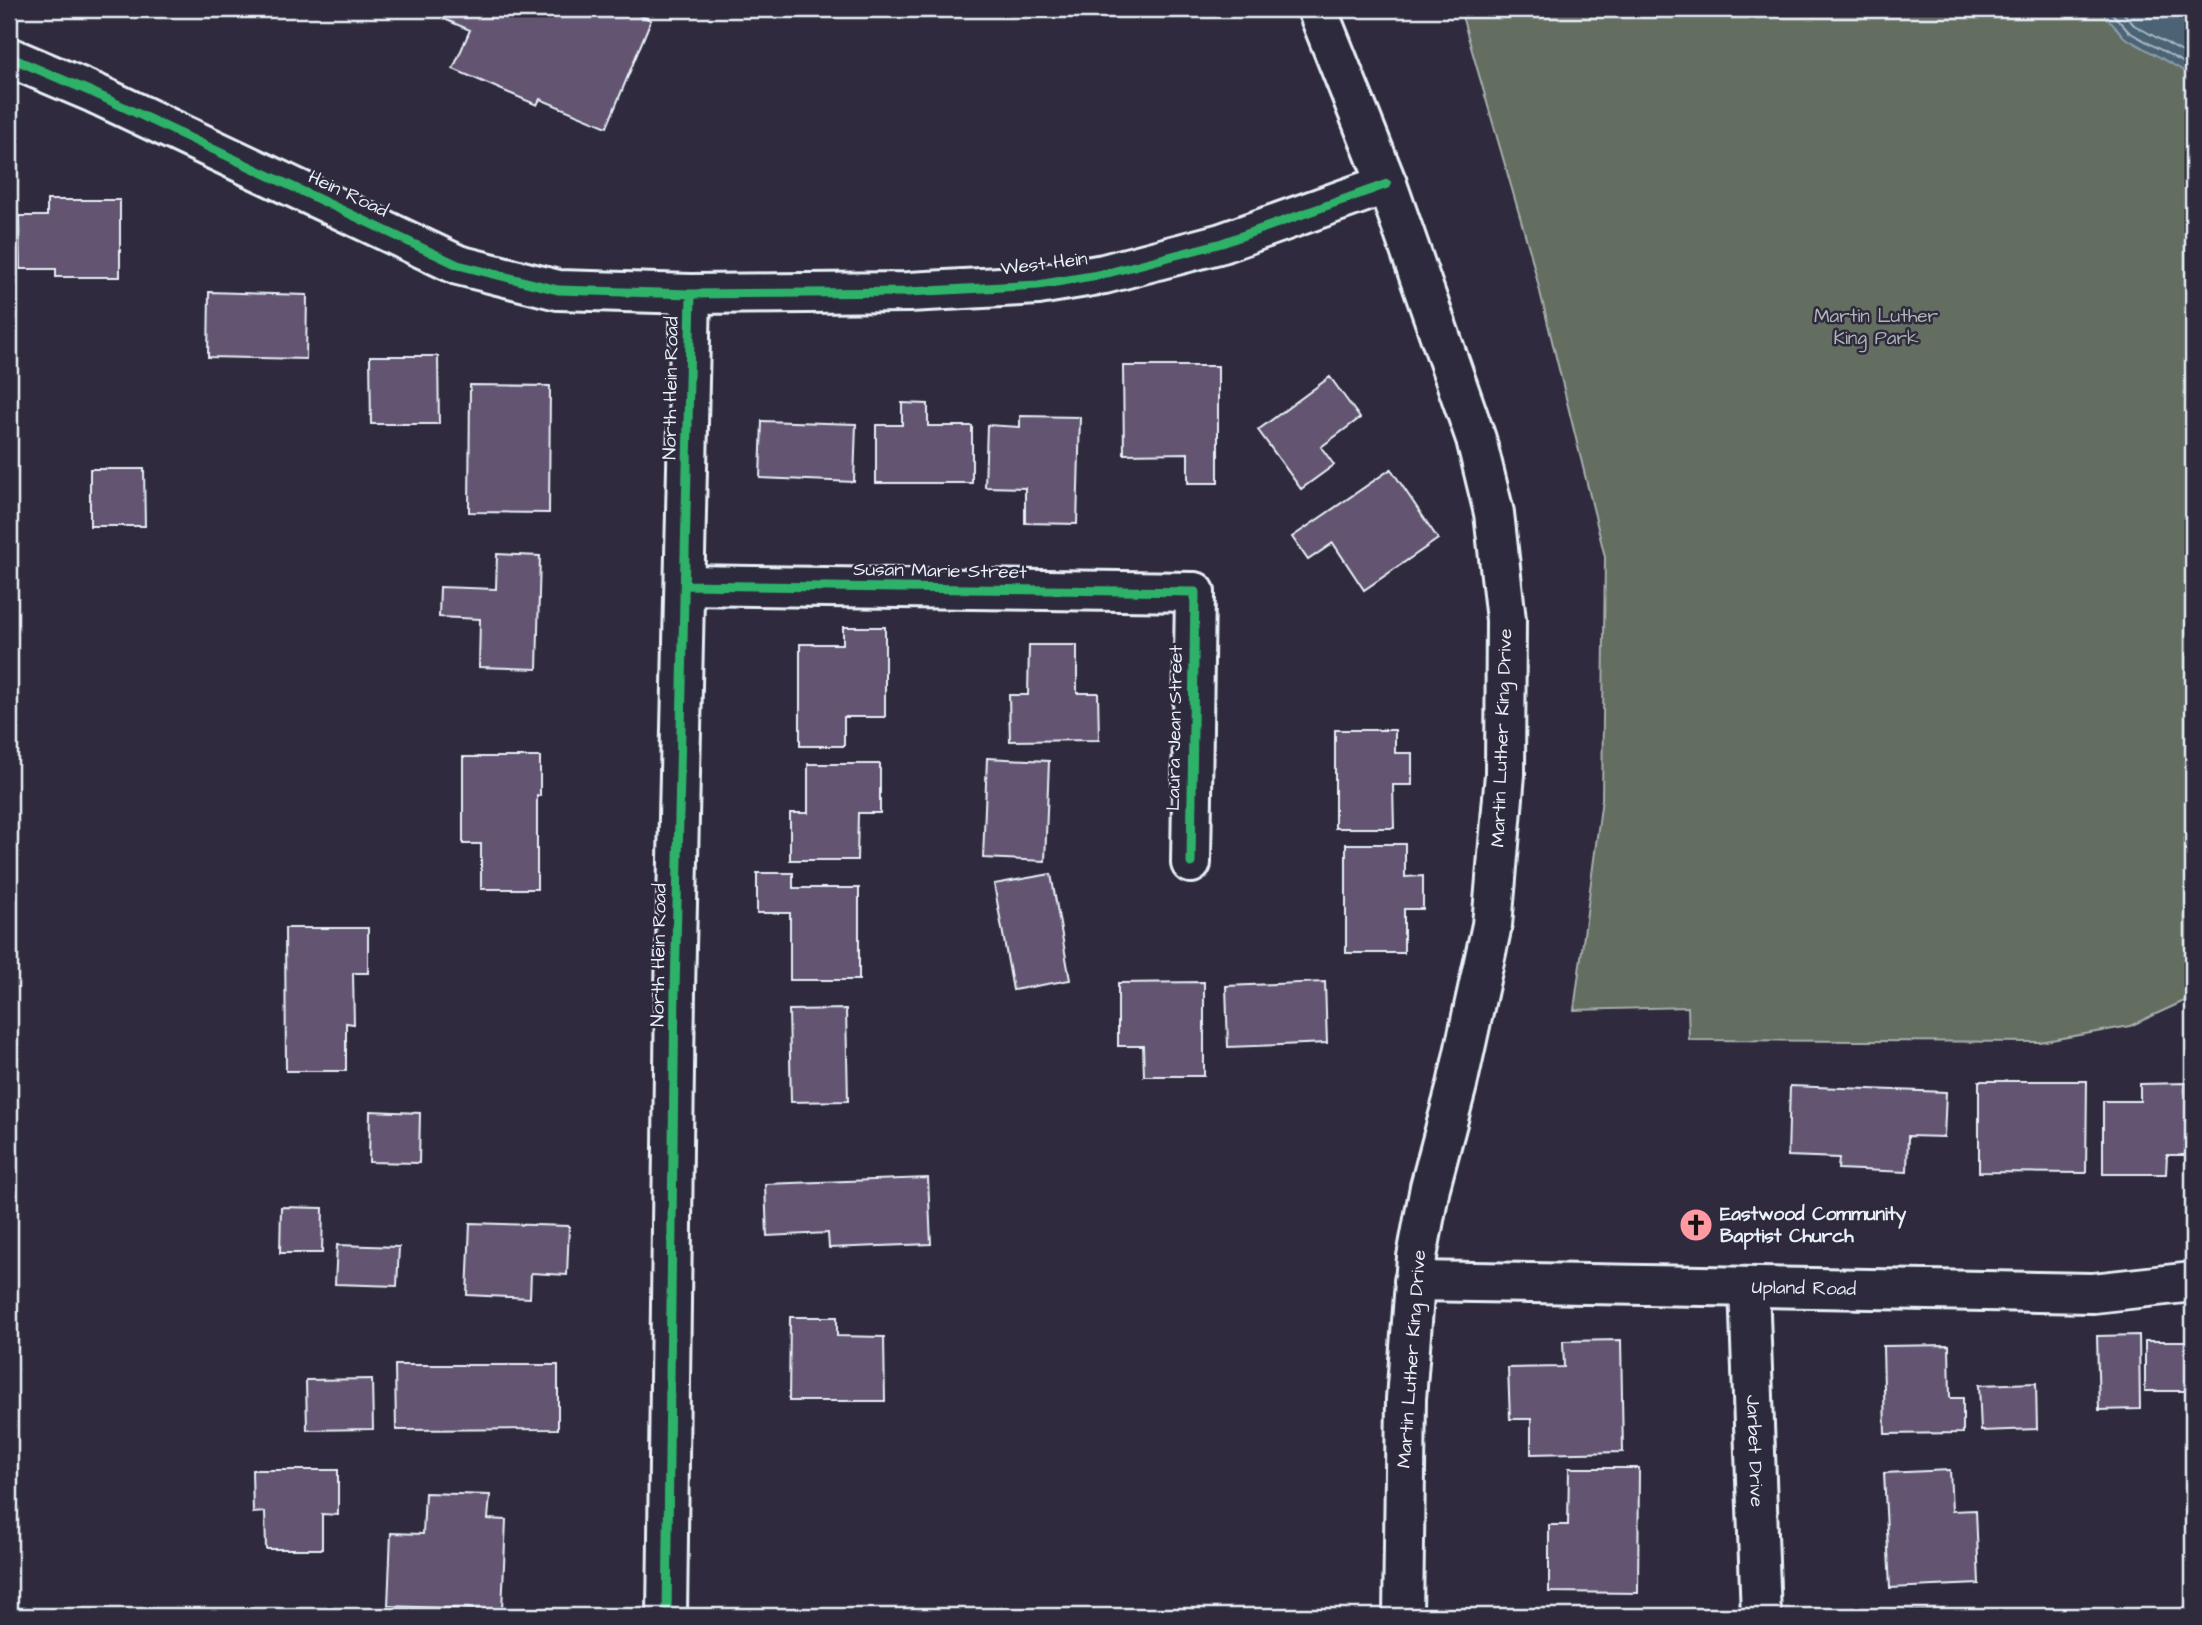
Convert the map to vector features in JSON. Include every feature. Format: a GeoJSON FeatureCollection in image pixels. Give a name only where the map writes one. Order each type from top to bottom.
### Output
{"type":"FeatureCollection","features":[{"type":"Feature","properties":{"kind":"street","name":"Martin Luther King Drive"},"geometry":{"type":"LineString","coordinates":[[1317,9],[1387,184],[1476,439],[1494,513],[1506,620],[1505,774],[1492,925],[1457,1085],[1430,1187],[1414,1281],[1406,1399],[1403,1616]]}},
{"type":"Feature","properties":{"kind":"street","name":"Hein Road"},"geometry":{"type":"LineString","coordinates":[[9,58],[94,93],[458,265],[558,290],[691,294]]}},
{"type":"Feature","properties":{"kind":"street","name":"West Hein"},"geometry":{"type":"LineString","coordinates":[[691,294],[909,292],[1038,285],[1104,274],[1222,243],[1387,184]]}},
{"type":"Feature","properties":{"kind":"street","name":"North Hein Road"},"geometry":{"type":"LineString","coordinates":[[667,1616],[675,991],[691,294]]}},
{"type":"Feature","properties":{"kind":"street","name":"Susan Marie Street"},"geometry":{"type":"LineString","coordinates":[[685,585],[1195,593]]}},
{"type":"Feature","properties":{"kind":"street","name":"Laura Jean Street"},"geometry":{"type":"LineString","coordinates":[[1191,863],[1195,593]]}},
{"type":"Feature","properties":{"kind":"street","name":"Upland Road"},"geometry":{"type":"LineString","coordinates":[[1414,1281],[2093,1293],[2193,1282]]}},
{"type":"Feature","properties":{"kind":"street","name":"Jarbet Drive"},"geometry":{"type":"LineString","coordinates":[[1749,1287],[1761,1616]]}},
{"type":"Feature","properties":{"kind":"green space","name":"Martin Luther King Park"},"geometry":{"type":"Polygon","coordinates":[[[1460,9],[2193,9],[2193,997],[2130,1026],[2040,1042],[1689,1040],[1688,1007],[1574,1010],[1602,799],[1605,557],[1531,255],[1460,9]]]}},
{"type":"Feature","properties":{"kind":"water"},"geometry":{"type":"Polygon","coordinates":[[[2099,9],[2169,9],[2193,25],[2193,76],[2124,37],[2099,9]]]}},
{"type":"Feature","properties":{"kind":"building"},"geometry":{"type":"Polygon","coordinates":[[[448,9],[625,9],[651,20],[607,127],[540,99],[537,105],[453,69],[470,30],[444,19],[448,9]]]}},
{"type":"Feature","properties":{"kind":"building"},"geometry":{"type":"Polygon","coordinates":[[[47,200],[120,200],[120,277],[56,277],[56,269],[20,269],[19,216],[47,216],[47,200]]]}},
{"type":"Feature","properties":{"kind":"building"},"geometry":{"type":"Polygon","coordinates":[[[209,292],[307,295],[306,359],[208,357],[209,292]]]}},
{"type":"Feature","properties":{"kind":"building"},"geometry":{"type":"Polygon","coordinates":[[[370,356],[438,356],[439,424],[371,424],[370,356]]]}},
{"type":"Feature","properties":{"kind":"building"},"geometry":{"type":"Polygon","coordinates":[[[1123,366],[1218,366],[1218,483],[1188,483],[1188,453],[1124,454],[1123,366]]]}},
{"type":"Feature","properties":{"kind":"building"},"geometry":{"type":"Polygon","coordinates":[[[1330,377],[1360,418],[1321,447],[1334,465],[1301,489],[1258,430],[1330,377]]]}},
{"type":"Feature","properties":{"kind":"building"},"geometry":{"type":"Polygon","coordinates":[[[470,385],[550,386],[549,513],[469,512],[470,385]]]}},
{"type":"Feature","properties":{"kind":"building"},"geometry":{"type":"Polygon","coordinates":[[[902,403],[928,404],[928,426],[972,426],[972,483],[876,483],[876,425],[902,425],[902,403]]]}},
{"type":"Feature","properties":{"kind":"building"},"geometry":{"type":"Polygon","coordinates":[[[1020,416],[1080,417],[1077,524],[1025,523],[1025,488],[985,487],[987,425],[1020,427],[1020,416]]]}},
{"type":"Feature","properties":{"kind":"building"},"geometry":{"type":"Polygon","coordinates":[[[762,421],[856,424],[854,482],[760,478],[762,421]]]}},
{"type":"Feature","properties":{"kind":"building"},"geometry":{"type":"Polygon","coordinates":[[[90,469],[144,469],[145,526],[90,526],[90,469]]]}},
{"type":"Feature","properties":{"kind":"building"},"geometry":{"type":"Polygon","coordinates":[[[1391,469],[1438,539],[1364,590],[1333,543],[1308,560],[1292,537],[1391,469]]]}},
{"type":"Feature","properties":{"kind":"building"},"geometry":{"type":"Polygon","coordinates":[[[497,554],[540,556],[537,669],[479,667],[480,619],[439,617],[440,587],[496,589],[497,554]]]}},
{"type":"Feature","properties":{"kind":"building"},"geometry":{"type":"Polygon","coordinates":[[[843,627],[885,627],[885,717],[844,717],[844,746],[800,746],[800,644],[843,644],[843,627]]]}},
{"type":"Feature","properties":{"kind":"building"},"geometry":{"type":"Polygon","coordinates":[[[1029,645],[1077,645],[1077,693],[1098,693],[1099,740],[1010,741],[1009,695],[1028,695],[1029,645]]]}},
{"type":"Feature","properties":{"kind":"building"},"geometry":{"type":"Polygon","coordinates":[[[1335,730],[1395,730],[1395,753],[1412,753],[1412,785],[1393,785],[1394,828],[1335,828],[1335,730]]]}},
{"type":"Feature","properties":{"kind":"building"},"geometry":{"type":"Polygon","coordinates":[[[463,757],[540,757],[540,796],[537,796],[537,889],[481,889],[481,844],[463,844],[463,757]]]}},
{"type":"Feature","properties":{"kind":"building"},"geometry":{"type":"Polygon","coordinates":[[[987,758],[1049,761],[1045,861],[983,858],[987,758]]]}},
{"type":"Feature","properties":{"kind":"building"},"geometry":{"type":"Polygon","coordinates":[[[808,764],[880,764],[880,813],[858,813],[857,860],[790,860],[790,813],[808,813],[808,764]]]}},
{"type":"Feature","properties":{"kind":"building"},"geometry":{"type":"Polygon","coordinates":[[[1346,844],[1405,844],[1405,877],[1423,876],[1423,909],[1404,909],[1404,953],[1346,953],[1346,844]]]}},
{"type":"Feature","properties":{"kind":"building"},"geometry":{"type":"Polygon","coordinates":[[[757,873],[793,873],[793,888],[859,888],[859,980],[790,980],[790,913],[757,913],[757,873]]]}},
{"type":"Feature","properties":{"kind":"building"},"geometry":{"type":"Polygon","coordinates":[[[1051,874],[1070,980],[1013,990],[994,884],[1051,874]]]}},
{"type":"Feature","properties":{"kind":"building"},"geometry":{"type":"Polygon","coordinates":[[[285,928],[368,928],[368,973],[353,973],[354,1024],[346,1023],[346,1071],[286,1071],[285,928]]]}},
{"type":"Feature","properties":{"kind":"building"},"geometry":{"type":"Polygon","coordinates":[[[1204,982],[1204,1076],[1144,1076],[1143,1046],[1118,1046],[1118,983],[1204,982]]]}},
{"type":"Feature","properties":{"kind":"building"},"geometry":{"type":"Polygon","coordinates":[[[1325,982],[1327,1043],[1228,1047],[1226,986],[1325,982]]]}},
{"type":"Feature","properties":{"kind":"building"},"geometry":{"type":"Polygon","coordinates":[[[846,1009],[848,1101],[791,1102],[789,1010],[846,1009]]]}},
{"type":"Feature","properties":{"kind":"building"},"geometry":{"type":"Polygon","coordinates":[[[1979,1081],[2087,1081],[2086,1173],[1979,1172],[1979,1081]]]}},
{"type":"Feature","properties":{"kind":"building"},"geometry":{"type":"Polygon","coordinates":[[[2187,1083],[2187,1100],[2193,1099],[2193,1155],[2167,1155],[2166,1174],[2103,1174],[2103,1101],[2140,1101],[2140,1084],[2187,1083]]]}},
{"type":"Feature","properties":{"kind":"building"},"geometry":{"type":"Polygon","coordinates":[[[1790,1086],[1946,1092],[1944,1137],[1908,1136],[1907,1172],[1838,1169],[1839,1158],[1788,1156],[1790,1086]]]}},
{"type":"Feature","properties":{"kind":"building"},"geometry":{"type":"Polygon","coordinates":[[[370,1111],[420,1113],[419,1163],[369,1162],[370,1111]]]}},
{"type":"Feature","properties":{"kind":"building"},"geometry":{"type":"Polygon","coordinates":[[[928,1178],[931,1244],[829,1248],[828,1233],[767,1236],[765,1184],[928,1178]]]}},
{"type":"Feature","properties":{"kind":"building"},"geometry":{"type":"Polygon","coordinates":[[[281,1207],[323,1208],[322,1253],[280,1253],[281,1207]]]}},
{"type":"Feature","properties":{"kind":"building"},"geometry":{"type":"Polygon","coordinates":[[[470,1223],[569,1226],[567,1275],[531,1273],[530,1298],[467,1295],[470,1223]]]}},
{"type":"Feature","properties":{"kind":"building"},"geometry":{"type":"Polygon","coordinates":[[[337,1245],[399,1247],[397,1286],[335,1284],[337,1245]]]}},
{"type":"Feature","properties":{"kind":"building"},"geometry":{"type":"Polygon","coordinates":[[[790,1317],[837,1317],[837,1336],[884,1337],[885,1401],[789,1401],[790,1317]]]}},
{"type":"Feature","properties":{"kind":"building"},"geometry":{"type":"Polygon","coordinates":[[[2139,1335],[2140,1409],[2099,1410],[2097,1336],[2139,1335]]]}},
{"type":"Feature","properties":{"kind":"building"},"geometry":{"type":"Polygon","coordinates":[[[1621,1340],[1623,1452],[1531,1454],[1531,1419],[1510,1419],[1508,1368],[1564,1367],[1563,1341],[1621,1340]]]}},
{"type":"Feature","properties":{"kind":"building"},"geometry":{"type":"Polygon","coordinates":[[[2145,1341],[2193,1341],[2193,1391],[2145,1391],[2145,1341]]]}},
{"type":"Feature","properties":{"kind":"building"},"geometry":{"type":"Polygon","coordinates":[[[1949,1345],[1950,1398],[1963,1398],[1963,1433],[1885,1434],[1883,1346],[1949,1345]]]}},
{"type":"Feature","properties":{"kind":"building"},"geometry":{"type":"Polygon","coordinates":[[[395,1365],[558,1365],[558,1429],[396,1430],[395,1365]]]}},
{"type":"Feature","properties":{"kind":"building"},"geometry":{"type":"Polygon","coordinates":[[[372,1379],[373,1429],[307,1430],[306,1380],[372,1379]]]}},
{"type":"Feature","properties":{"kind":"building"},"geometry":{"type":"Polygon","coordinates":[[[2036,1383],[2037,1429],[1981,1431],[1979,1385],[2036,1383]]]}},
{"type":"Feature","properties":{"kind":"building"},"geometry":{"type":"Polygon","coordinates":[[[1569,1468],[1639,1468],[1638,1593],[1549,1592],[1549,1525],[1568,1525],[1569,1468]]]}},
{"type":"Feature","properties":{"kind":"building"},"geometry":{"type":"Polygon","coordinates":[[[252,1470],[338,1470],[338,1515],[322,1514],[322,1549],[266,1549],[265,1512],[253,1513],[252,1470]]]}},
{"type":"Feature","properties":{"kind":"building"},"geometry":{"type":"Polygon","coordinates":[[[1950,1470],[1952,1511],[1976,1510],[1979,1584],[1890,1588],[1884,1473],[1950,1470]]]}},
{"type":"Feature","properties":{"kind":"building"},"geometry":{"type":"Polygon","coordinates":[[[425,1493],[490,1495],[488,1519],[506,1520],[502,1610],[388,1606],[391,1533],[423,1534],[425,1493]]]}},
{"type":"Feature","properties":{"kind":"building"},"geometry":{"type":"Polygon","coordinates":[[[1955,1610],[1956,1616],[1893,1616],[1893,1611],[1955,1610]]]}},
{"type":"Feature","properties":{"kind":"cycle path"},"geometry":{"type":"LineString","coordinates":[[9,57],[94,93],[458,265],[558,290],[691,294],[909,292],[1038,285],[1104,274],[1222,243],[1387,184]]}},
{"type":"Feature","properties":{"kind":"cycle path"},"geometry":{"type":"LineString","coordinates":[[667,1616],[675,991],[691,294]]}},
{"type":"Feature","properties":{"kind":"cycle path"},"geometry":{"type":"LineString","coordinates":[[685,585],[1195,592],[1191,863]]}},
{"type":"Feature","properties":{"kind":"place","name":"Eastwood Community Baptist Church"},"geometry":{"type":"Point","coordinates":[1696,1225]}}]}
